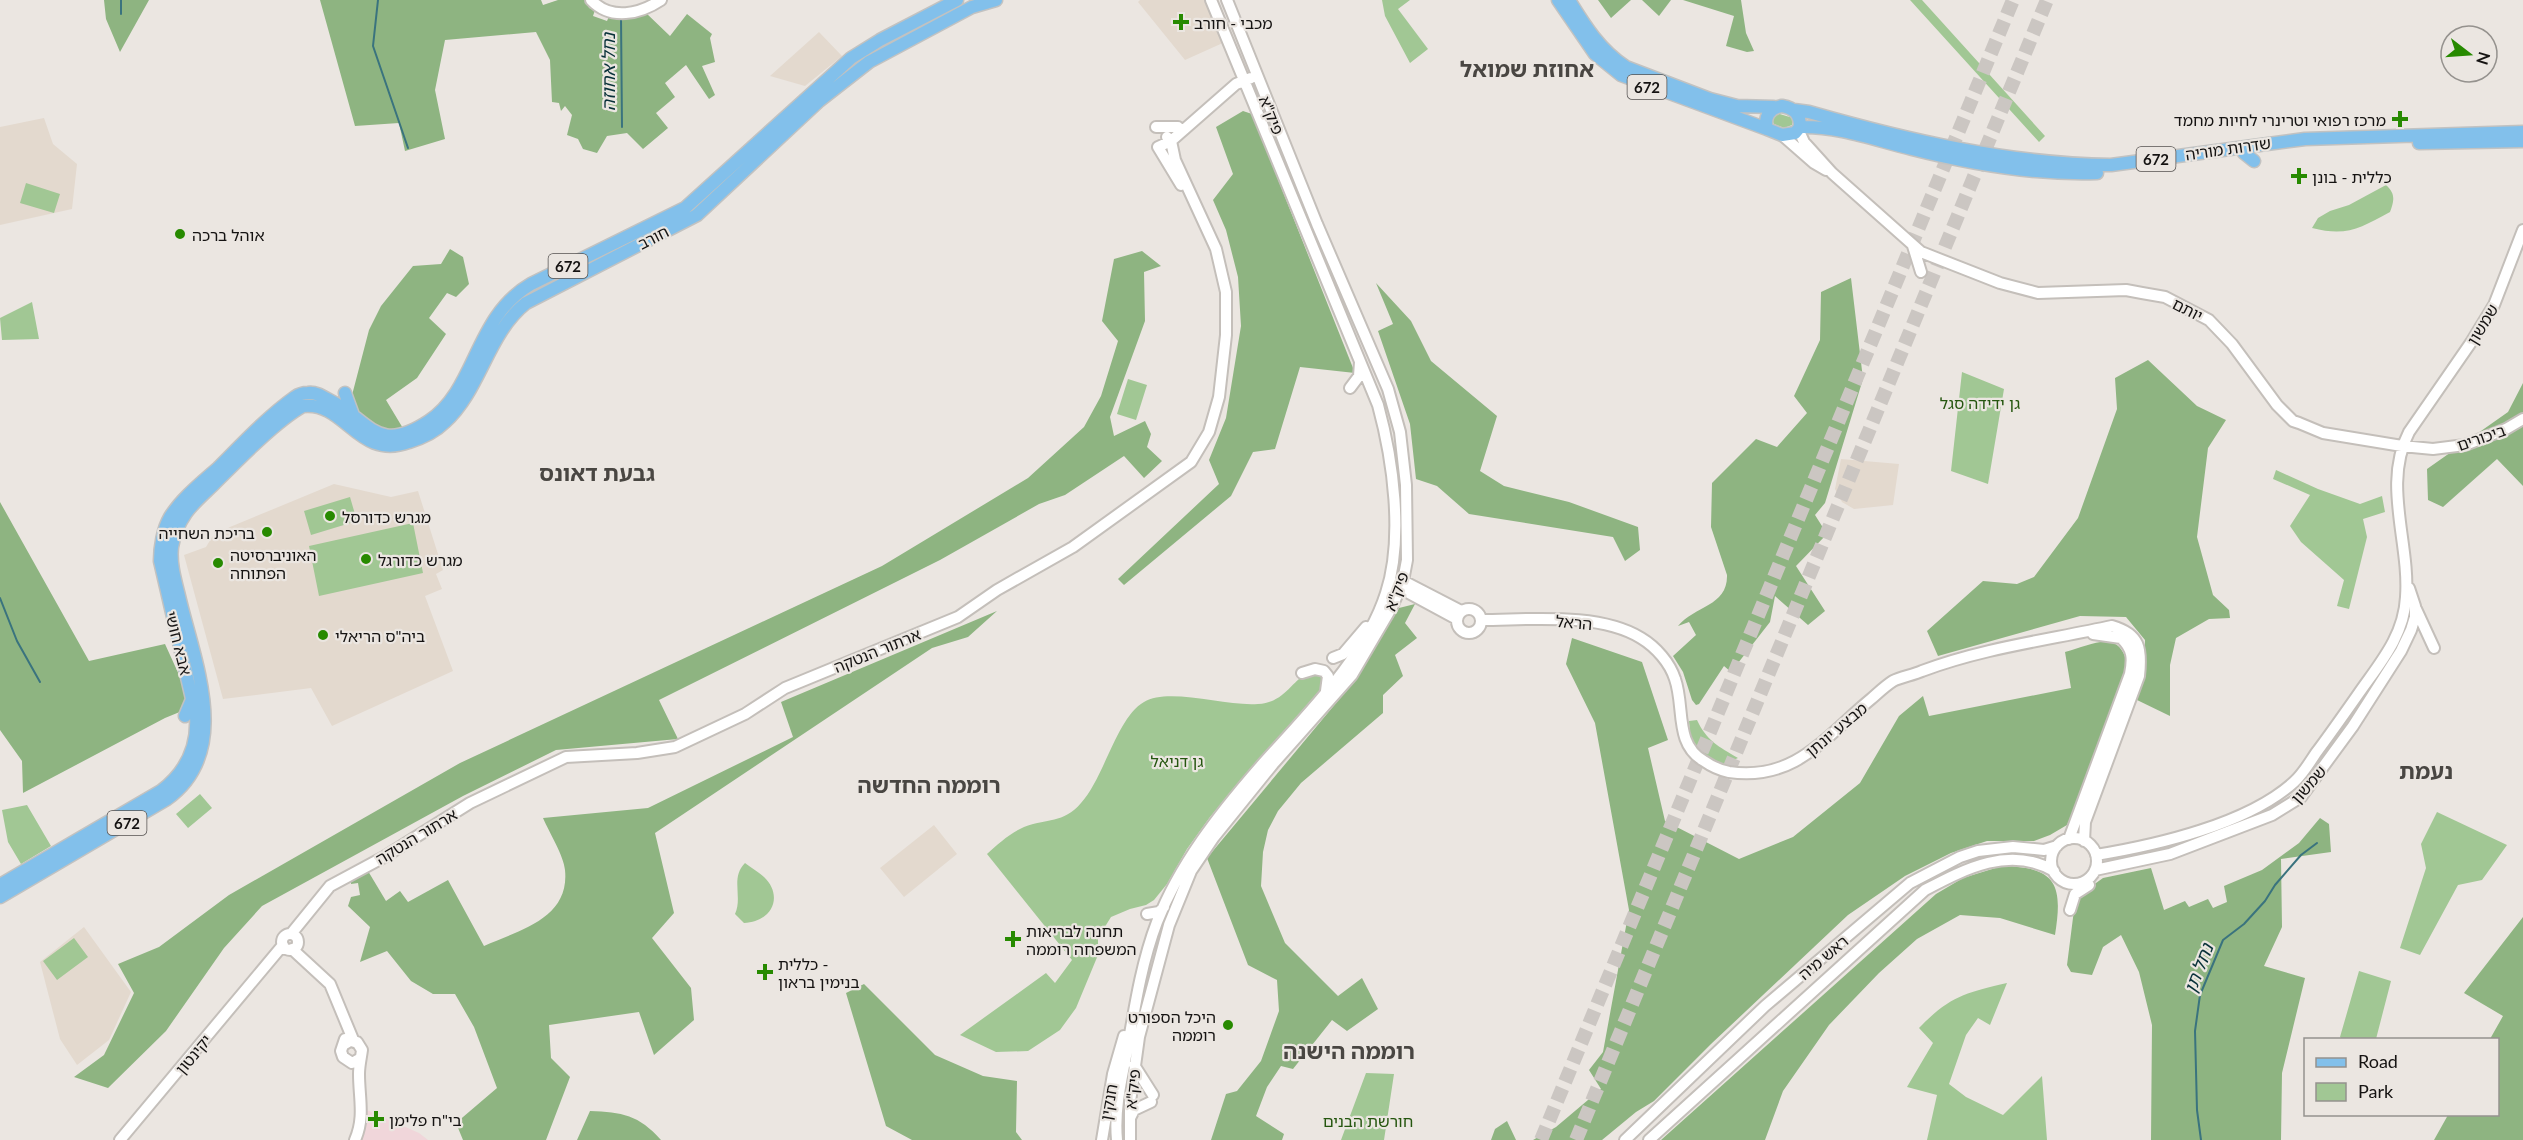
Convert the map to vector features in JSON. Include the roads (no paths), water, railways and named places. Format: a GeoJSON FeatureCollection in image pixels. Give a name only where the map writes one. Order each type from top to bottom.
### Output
{"type":"FeatureCollection","features":[{"type":"Feature","properties":{"kind":"main road","name":"חורב"},"geometry":{"type":"LineString","coordinates":[[334,408],[376,432],[390,436],[406,432],[429,421],[453,395],[494,318],[511,297],[531,284],[685,207],[851,58],[880,40],[957,0]]}},
{"type":"Feature","properties":{"kind":"main road"},"geometry":{"type":"LineString","coordinates":[[972,7],[983,0]]}},
{"type":"Feature","properties":{"kind":"main road","name":"חורב"},"geometry":{"type":"LineString","coordinates":[[334,408],[361,436],[381,447],[394,447],[417,439],[441,426],[458,409],[504,325],[516,311],[539,295],[696,215],[828,93],[868,62],[972,7],[996,0]]}},
{"type":"Feature","properties":{"kind":"main road","name":"672"},"geometry":{"type":"LineString","coordinates":[[1558,0],[1588,45],[1606,64],[1621,75],[1782,135],[1791,135],[1800,129]]}},
{"type":"Feature","properties":{"kind":"main road","name":"672"},"geometry":{"type":"LineString","coordinates":[[1569,0],[1593,37],[1614,59],[1626,67],[1710,99],[1737,106],[1785,106],[1794,110]]}},
{"type":"Feature","properties":{"kind":"main road"},"geometry":{"type":"LineString","coordinates":[[1767,129],[1767,116],[1774,107]]}},
{"type":"Feature","properties":{"kind":"main road"},"geometry":{"type":"LineString","coordinates":[[1794,110],[1799,117],[1800,129]]}},
{"type":"Feature","properties":{"kind":"main road","name":"שדרות מוריה"},"geometry":{"type":"LineString","coordinates":[[1794,110],[1920,141],[2026,160],[2084,165],[2111,165],[2305,138],[2523,132]]}},
{"type":"Feature","properties":{"kind":"main road","name":"שדרות מוריה"},"geometry":{"type":"LineString","coordinates":[[1800,129],[1828,128],[1928,153],[1976,162],[2068,173],[2133,170],[2249,157],[2309,146],[2523,141]]}},
{"type":"Feature","properties":{"kind":"main road"},"geometry":{"type":"LineString","coordinates":[[504,325],[531,311]]}},
{"type":"Feature","properties":{"kind":"main road","name":"אבא חושי"},"geometry":{"type":"LineString","coordinates":[[0,885],[112,821],[171,783],[184,768],[194,744],[197,720],[160,561],[169,520],[179,505],[298,395],[313,393],[334,408]]}},
{"type":"Feature","properties":{"kind":"main road"},"geometry":{"type":"LineString","coordinates":[[345,393],[351,412],[357,421]]}},
{"type":"Feature","properties":{"kind":"main road","name":"אבא חושי"},"geometry":{"type":"LineString","coordinates":[[0,897],[167,799],[188,780],[202,753],[205,723],[196,668],[171,558],[176,531],[187,512],[243,455],[297,409],[310,405],[334,408]]}},
{"type":"Feature","properties":{"kind":"main road"},"geometry":{"type":"LineString","coordinates":[[184,716],[193,696]]}},
{"type":"Feature","properties":{"kind":"street"},"geometry":{"type":"LineString","coordinates":[[591,0],[605,10],[624,14],[645,10],[661,0]]}},
{"type":"Feature","properties":{"kind":"street","name":"פיק\"א"},"geometry":{"type":"LineString","coordinates":[[1117,1140],[1118,1100],[1137,996],[1153,934],[1164,907],[1194,852],[1257,771],[1346,668],[1376,616],[1390,583],[1394,563],[1391,465],[1378,405],[1211,0]]}},
{"type":"Feature","properties":{"kind":"street","name":"פיק\"א"},"geometry":{"type":"LineString","coordinates":[[1130,1140],[1128,1124],[1134,1065],[1160,956],[1178,898],[1191,871],[1214,837],[1352,675],[1392,607],[1402,585],[1407,560],[1406,485],[1400,432],[1388,389],[1312,213],[1227,0]]}},
{"type":"Feature","properties":{"kind":"street"},"geometry":{"type":"LineString","coordinates":[[1169,139],[1219,99],[1257,77]]}},
{"type":"Feature","properties":{"kind":"street"},"geometry":{"type":"LineString","coordinates":[[1219,99],[1232,94],[1246,83]]}},
{"type":"Feature","properties":{"kind":"street"},"geometry":{"type":"LineString","coordinates":[[1232,94],[1253,100]]}},
{"type":"Feature","properties":{"kind":"street"},"geometry":{"type":"LineString","coordinates":[[1169,139],[1178,127],[1198,116]]}},
{"type":"Feature","properties":{"kind":"street"},"geometry":{"type":"LineString","coordinates":[[1156,127],[1178,127]]}},
{"type":"Feature","properties":{"kind":"street","name":"יותם"},"geometry":{"type":"LineString","coordinates":[[1800,129],[1803,142],[1832,173],[1898,230],[1913,246],[2000,283],[2038,293],[2126,290],[2165,297],[2209,320],[2232,344],[2277,405],[2293,421],[2323,433],[2402,446]]}},
{"type":"Feature","properties":{"kind":"street","name":"יותם"},"geometry":{"type":"LineString","coordinates":[[1782,135],[1814,163],[1832,173]]}},
{"type":"Feature","properties":{"kind":"street","name":"ארתור הנטקה"},"geometry":{"type":"LineString","coordinates":[[291,943],[304,916],[330,886],[470,803],[566,757],[637,753],[675,747],[745,714],[785,688],[958,617],[997,590],[1065,552],[1191,462],[1209,432],[1219,397],[1226,335],[1226,292],[1216,249],[1192,200],[1169,139],[1158,147],[1170,170],[1192,200]]}},
{"type":"Feature","properties":{"kind":"street","name":"יותם"},"geometry":{"type":"LineString","coordinates":[[1898,230],[1906,232],[1925,247],[1931,255]]}},
{"type":"Feature","properties":{"kind":"street","name":"שמשון"},"geometry":{"type":"LineString","coordinates":[[2096,855],[2134,849],[2180,837],[2235,816],[2280,793],[2295,781],[2389,651],[2404,619],[2407,583],[2397,476],[2402,446],[2494,305],[2523,230]]}},
{"type":"Feature","properties":{"kind":"street"},"geometry":{"type":"LineString","coordinates":[[1913,246],[1921,272]]}},
{"type":"Feature","properties":{"kind":"street"},"geometry":{"type":"LineString","coordinates":[[1350,388],[1359,376],[1360,362]]}},
{"type":"Feature","properties":{"kind":"street","name":"ביכורים"},"geometry":{"type":"LineString","coordinates":[[2402,446],[2446,448],[2465,445],[2506,429],[2523,419]]}},
{"type":"Feature","properties":{"kind":"street"},"geometry":{"type":"LineString","coordinates":[[2385,444],[2396,442],[2409,432]]}},
{"type":"Feature","properties":{"kind":"street"},"geometry":{"type":"LineString","coordinates":[[2397,476],[2401,464],[2415,448],[2409,442],[2409,432]]}},
{"type":"Feature","properties":{"kind":"street"},"geometry":{"type":"LineString","coordinates":[[2385,444],[2399,459]]}},
{"type":"Feature","properties":{"kind":"street"},"geometry":{"type":"LineString","coordinates":[[1407,560],[1418,593]]}},
{"type":"Feature","properties":{"kind":"street"},"geometry":{"type":"LineString","coordinates":[[1390,583],[1402,585],[1459,615]]}},
{"type":"Feature","properties":{"kind":"street","name":"שמשון"},"geometry":{"type":"LineString","coordinates":[[2097,870],[2170,854],[2272,815],[2292,804],[2310,788],[2401,651],[2414,624],[2415,606],[2407,583]]}},
{"type":"Feature","properties":{"kind":"street"},"geometry":{"type":"LineString","coordinates":[[1392,607],[1418,593]]}},
{"type":"Feature","properties":{"kind":"street"},"geometry":{"type":"LineString","coordinates":[[2415,606],[2426,635],[2434,648]]}},
{"type":"Feature","properties":{"kind":"street"},"geometry":{"type":"LineString","coordinates":[[1467,609],[1475,610],[1481,620],[1478,629],[1468,633],[1459,629],[1459,615],[1467,609]]}},
{"type":"Feature","properties":{"kind":"street"},"geometry":{"type":"LineString","coordinates":[[1333,658],[1343,654],[1376,616]]}},
{"type":"Feature","properties":{"kind":"street","name":"הראל"},"geometry":{"type":"LineString","coordinates":[[1481,620],[1561,620],[1612,627],[1641,638],[1660,654]]}},
{"type":"Feature","properties":{"kind":"street","name":"מבצע יונתן"},"geometry":{"type":"LineString","coordinates":[[1660,654],[1675,678],[1684,738],[1695,756],[1728,772],[1757,772],[1782,768],[1795,762],[1892,681],[1953,659],[2112,626],[2124,629],[2133,636],[2139,646],[2139,676],[2085,822],[2084,841]]}},
{"type":"Feature","properties":{"kind":"street","name":"מבצע יונתן"},"geometry":{"type":"LineString","coordinates":[[2069,839],[2132,664],[2132,652],[2121,638],[2080,633]]}},
{"type":"Feature","properties":{"kind":"street"},"geometry":{"type":"LineString","coordinates":[[2401,651],[2411,641],[2421,637]]}},
{"type":"Feature","properties":{"kind":"street"},"geometry":{"type":"LineString","coordinates":[[1302,673],[1315,669],[1324,671],[1328,680],[1323,696]]}},
{"type":"Feature","properties":{"kind":"street"},"geometry":{"type":"LineString","coordinates":[[2070,910],[2075,894],[2092,883],[2097,870],[2096,855],[2084,841],[2069,839],[2057,846],[2052,858],[2054,871],[2061,880],[2076,884],[2086,880],[2097,870]]}},
{"type":"Feature","properties":{"kind":"street","name":"ראש מיה"},"geometry":{"type":"LineString","coordinates":[[1625,1140],[1765,1006],[1910,883],[1960,857],[1978,851],[2013,847],[2044,849],[2057,846]]}},
{"type":"Feature","properties":{"kind":"street","name":"ראש מיה"},"geometry":{"type":"LineString","coordinates":[[1649,1140],[1925,890],[1962,871],[1983,863],[2003,860],[2022,859],[2054,871]]}},
{"type":"Feature","properties":{"kind":"street"},"geometry":{"type":"LineString","coordinates":[[1153,934],[1146,918],[1164,907]]}},
{"type":"Feature","properties":{"kind":"street"},"geometry":{"type":"LineString","coordinates":[[291,943],[330,984],[346,1027],[349,1043],[342,1054],[345,1060],[355,1061]]}},
{"type":"Feature","properties":{"kind":"street","name":"יקינטון"},"geometry":{"type":"LineString","coordinates":[[120,1140],[230,1010],[264,965],[291,943]]}},
{"type":"Feature","properties":{"kind":"street","name":"חנקין"},"geometry":{"type":"LineString","coordinates":[[1102,1140],[1113,1074],[1137,996]]}},
{"type":"Feature","properties":{"kind":"street"},"geometry":{"type":"LineString","coordinates":[[349,1043],[361,1047],[362,1054],[355,1061]]}},
{"type":"Feature","properties":{"kind":"street"},"geometry":{"type":"LineString","coordinates":[[355,1061],[359,1076],[362,1110],[355,1140]]}},
{"type":"Feature","properties":{"kind":"street"},"geometry":{"type":"LineString","coordinates":[[1128,1124],[1134,1110],[1152,1098],[1134,1065]]}},
{"type":"Feature","properties":{"kind":"waterway"},"geometry":{"type":"LineString","coordinates":[[121,0],[121,14]]}},
{"type":"Feature","properties":{"kind":"waterway"},"geometry":{"type":"LineString","coordinates":[[378,0],[373,46],[408,148]]}},
{"type":"Feature","properties":{"kind":"waterway","name":"נחל אחוזה"},"geometry":{"type":"LineString","coordinates":[[621,17],[622,127]]}},
{"type":"Feature","properties":{"kind":"waterway"},"geometry":{"type":"LineString","coordinates":[[0,598],[17,641],[40,682]]}},
{"type":"Feature","properties":{"kind":"waterway","name":"נחל תן"},"geometry":{"type":"LineString","coordinates":[[2201,1140],[2197,1110],[2195,1031],[2200,995],[2223,940],[2244,924],[2301,855],[2317,843]]}},
{"type":"Feature","properties":{"kind":"tunnel"},"geometry":{"type":"LineString","coordinates":[[1541,1140],[2013,0]]}},
{"type":"Feature","properties":{"kind":"tunnel"},"geometry":{"type":"LineString","coordinates":[[1576,1140],[2047,0]]}},
{"type":"Feature","properties":{"kind":"place","name":"מכבי - חורב"},"geometry":{"type":"Point","coordinates":[1181,22]}},
{"type":"Feature","properties":{"kind":"place","name":"מרכז רפואי וטרינרי לחיות מחמד"},"geometry":{"type":"Point","coordinates":[2400,119]}},
{"type":"Feature","properties":{"kind":"place","name":"כללית - בונן"},"geometry":{"type":"Point","coordinates":[2299,176]}},
{"type":"Feature","properties":{"kind":"place","name":"אוהל ברכה"},"geometry":{"type":"Point","coordinates":[180,234]}},
{"type":"Feature","properties":{"kind":"place","name":"מגרש כדורסל"},"geometry":{"type":"Point","coordinates":[330,516]}},
{"type":"Feature","properties":{"kind":"place","name":"בריכת השחייה"},"geometry":{"type":"Point","coordinates":[267,532]}},
{"type":"Feature","properties":{"kind":"place","name":"מגרש כדורגל"},"geometry":{"type":"Point","coordinates":[366,559]}},
{"type":"Feature","properties":{"kind":"place","name":"האוניברסיטה הפתוחה"},"geometry":{"type":"Point","coordinates":[218,563]}},
{"type":"Feature","properties":{"kind":"place","name":"ביה\"ס הריאלי"},"geometry":{"type":"Point","coordinates":[323,635]}},
{"type":"Feature","properties":{"kind":"place","name":"תחנה לבריאות המשפחה רוממה"},"geometry":{"type":"Point","coordinates":[1013,939]}},
{"type":"Feature","properties":{"kind":"place","name":"כללית - בנימין בראון"},"geometry":{"type":"Point","coordinates":[765,972]}},
{"type":"Feature","properties":{"kind":"place","name":"היכל הספורט רוממה"},"geometry":{"type":"Point","coordinates":[1228,1025]}},
{"type":"Feature","properties":{"kind":"place","name":"בי\"ח פלימן"},"geometry":{"type":"Point","coordinates":[376,1119]}},
{"type":"Feature","properties":{"kind":"district","name":"אחוזת שמואל"},"geometry":{"type":"Point","coordinates":[1527,68]}},
{"type":"Feature","properties":{"kind":"district","name":"גבעת דאונס"},"geometry":{"type":"Point","coordinates":[597,472]}},
{"type":"Feature","properties":{"kind":"district","name":"נעמת"},"geometry":{"type":"Point","coordinates":[2426,770]}},
{"type":"Feature","properties":{"kind":"district","name":"רוממה החדשה"},"geometry":{"type":"Point","coordinates":[929,784]}},
{"type":"Feature","properties":{"kind":"district","name":"רוממה הישנה"},"geometry":{"type":"Point","coordinates":[1349,1050]}},
{"type":"Feature","properties":{"kind":"park label","name":"גן ידידה סגל"},"geometry":{"type":"Point","coordinates":[1980,402]}},
{"type":"Feature","properties":{"kind":"park label","name":"גן דניאל"},"geometry":{"type":"Point","coordinates":[1177,760]}},
{"type":"Feature","properties":{"kind":"park label","name":"חורשת הבנים"},"geometry":{"type":"Point","coordinates":[1368,1120]}}]}
